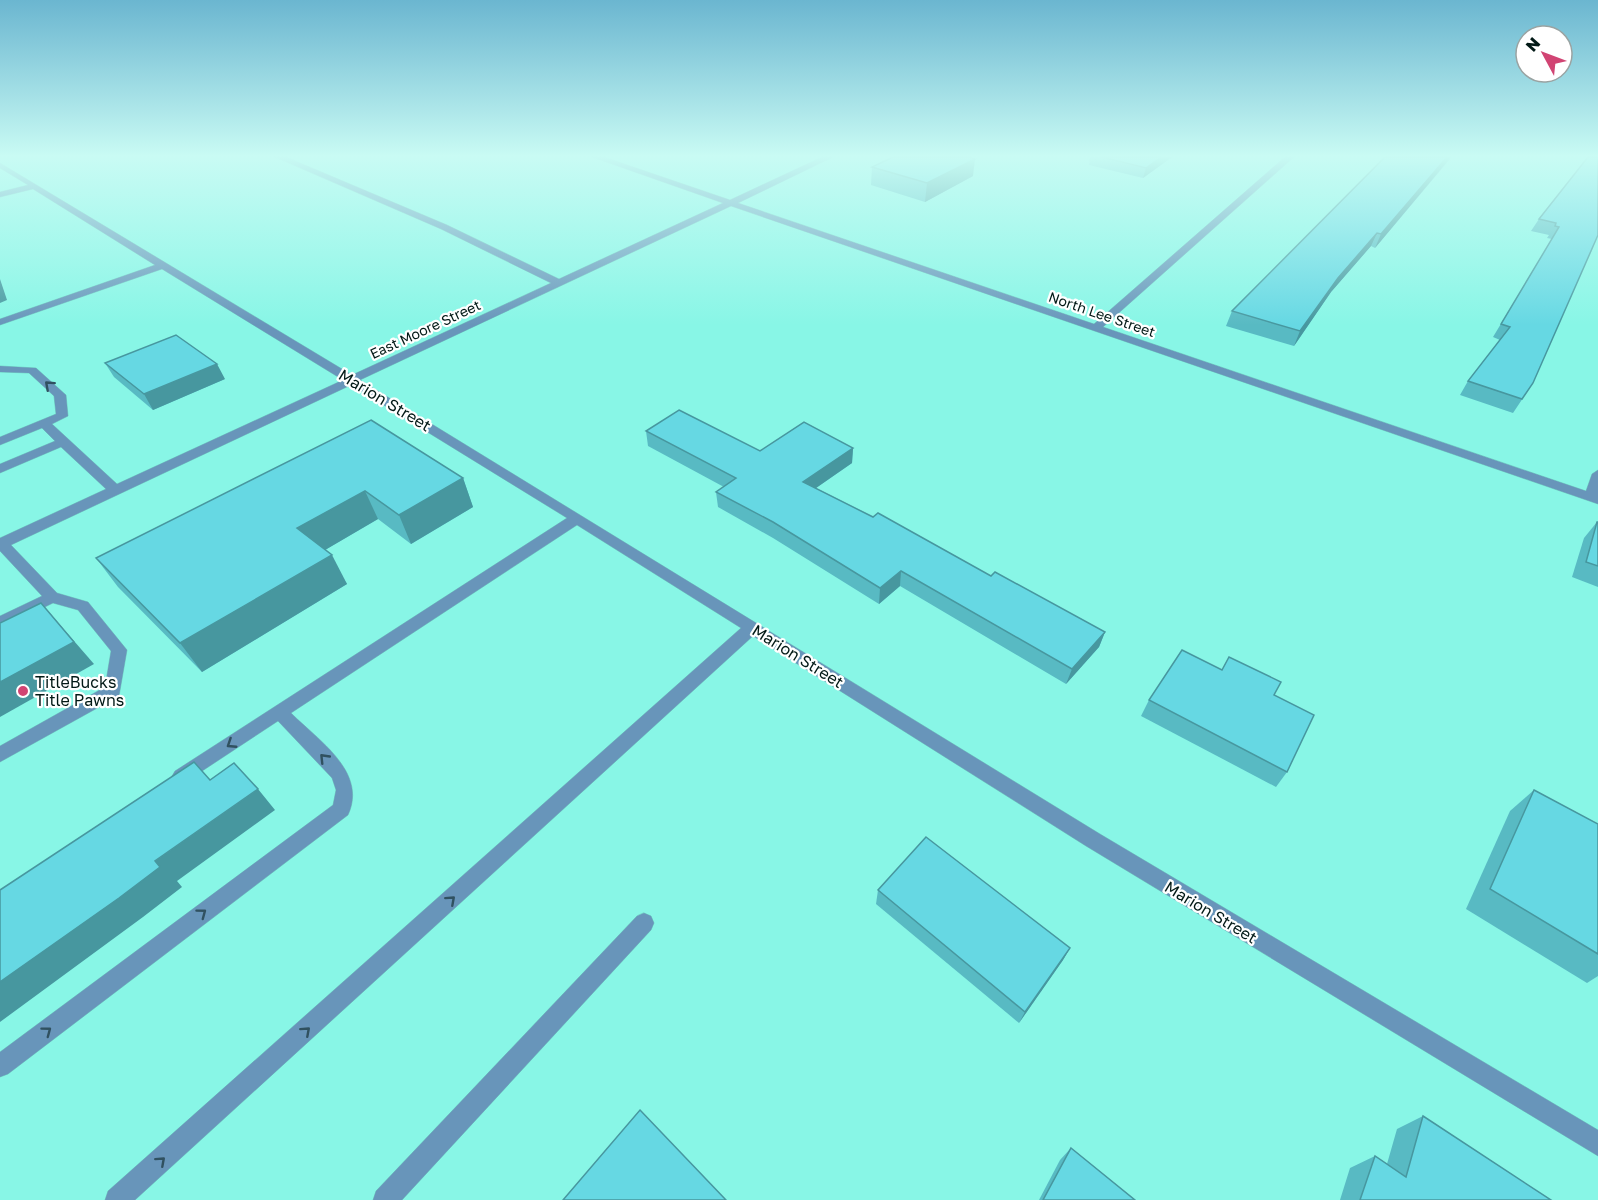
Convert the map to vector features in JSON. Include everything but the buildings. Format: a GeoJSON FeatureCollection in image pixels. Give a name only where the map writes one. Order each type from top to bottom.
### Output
{"type":"FeatureCollection","features":[{"type":"Feature","properties":{"kind":"street","name":"Marion Street"},"geometry":{"type":"LineString","coordinates":[[79,213],[1103,846],[1598,1144]]}},
{"type":"Feature","properties":{"kind":"street"},"geometry":{"type":"LineString","coordinates":[[411,213],[559,283]]}},
{"type":"Feature","properties":{"kind":"street","name":"East Moore Street"},"geometry":{"type":"LineString","coordinates":[[1,543],[706,213]]}},
{"type":"Feature","properties":{"kind":"street","name":"North Lee Street"},"geometry":{"type":"LineString","coordinates":[[761,213],[1594,499]]}},
{"type":"Feature","properties":{"kind":"street"},"geometry":{"type":"LineString","coordinates":[[1095,328],[1226,213]]}},
{"type":"Feature","properties":{"kind":"street"},"geometry":{"type":"LineString","coordinates":[[0,322],[164,265]]}},
{"type":"Feature","properties":{"kind":"street"},"geometry":{"type":"LineString","coordinates":[[0,369],[32,370],[60,395],[62,416],[0,441]]}},
{"type":"Feature","properties":{"kind":"street"},"geometry":{"type":"LineString","coordinates":[[44,423],[115,490]]}},
{"type":"Feature","properties":{"kind":"street"},"geometry":{"type":"LineString","coordinates":[[0,469],[63,442]]}},
{"type":"Feature","properties":{"kind":"street"},"geometry":{"type":"LineString","coordinates":[[1594,499],[1598,474]]}},
{"type":"Feature","properties":{"kind":"street"},"geometry":{"type":"LineString","coordinates":[[170,783],[576,519]]}},
{"type":"Feature","properties":{"kind":"street"},"geometry":{"type":"LineString","coordinates":[[0,755],[113,691],[119,650],[83,606],[52,597],[1,543]]}},
{"type":"Feature","properties":{"kind":"street"},"geometry":{"type":"LineString","coordinates":[[0,623],[52,597]]}},
{"type":"Feature","properties":{"kind":"street"},"geometry":{"type":"LineString","coordinates":[[117,1200],[752,628]]}},
{"type":"Feature","properties":{"kind":"street"},"geometry":{"type":"LineString","coordinates":[[0,1066],[340,808],[345,789],[340,774],[280,712]]}},
{"type":"Feature","properties":{"kind":"street"},"geometry":{"type":"LineString","coordinates":[[384,1200],[644,923]]}},
{"type":"Feature","properties":{"kind":"place","name":"TitleBucks Title Pawns"},"geometry":{"type":"Point","coordinates":[23,691]}}]}
